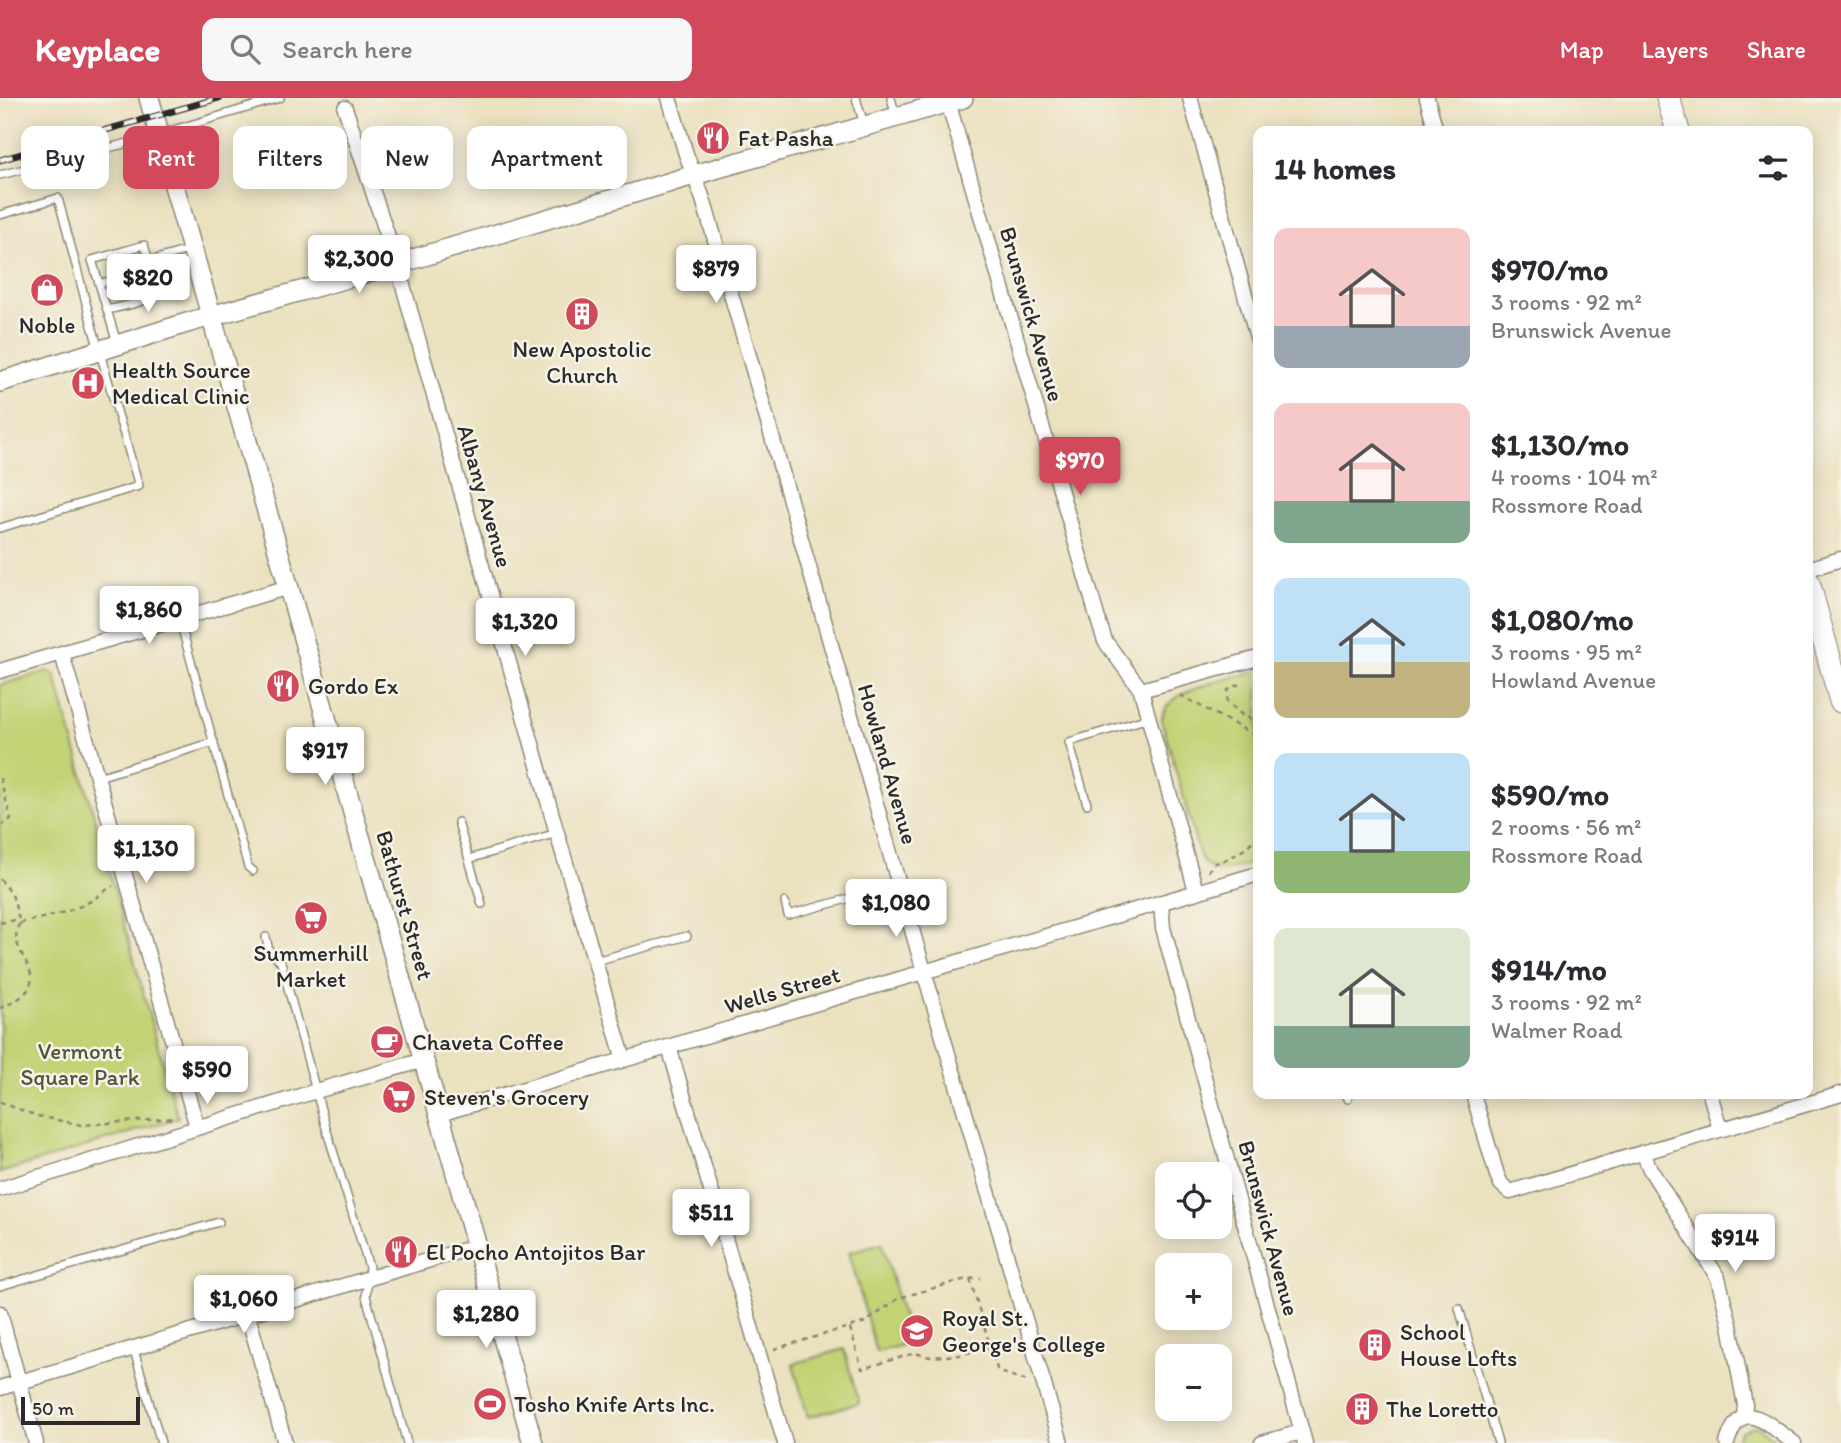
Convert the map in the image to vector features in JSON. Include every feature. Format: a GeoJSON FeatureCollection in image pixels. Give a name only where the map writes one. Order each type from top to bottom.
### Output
{"type":"FeatureCollection","features":[{"type":"Feature","properties":{"kind":"main road","name":"Bathurst Street"},"geometry":{"type":"LineString","coordinates":[[149,98],[533,1443]]}},
{"type":"Feature","properties":{"kind":"main road"},"geometry":{"type":"LineString","coordinates":[[1668,98],[1676,126]]}},
{"type":"Feature","properties":{"kind":"main road"},"geometry":{"type":"LineString","coordinates":[[0,383],[108,347],[864,126],[894,107],[955,100]]}},
{"type":"Feature","properties":{"kind":"main road"},"geometry":{"type":"LineString","coordinates":[[1813,600],[1841,701]]}},
{"type":"Feature","properties":{"kind":"street","name":"Howland Avenue"},"geometry":{"type":"LineString","coordinates":[[669,98],[769,424],[1061,1443]]}},
{"type":"Feature","properties":{"kind":"street"},"geometry":{"type":"LineString","coordinates":[[1190,98],[1253,323]]}},
{"type":"Feature","properties":{"kind":"street"},"geometry":{"type":"LineString","coordinates":[[1427,98],[1435,126]]}},
{"type":"Feature","properties":{"kind":"street","name":"Brunswick Avenue"},"geometry":{"type":"LineString","coordinates":[[955,100],[1098,623],[1105,641],[1142,690],[1196,891]]}},
{"type":"Feature","properties":{"kind":"street","name":"Albany Avenue"},"geometry":{"type":"LineString","coordinates":[[345,108],[397,264],[557,833],[624,1060]]}},
{"type":"Feature","properties":{"kind":"street"},"geometry":{"type":"LineString","coordinates":[[1813,567],[1841,559]]}},
{"type":"Feature","properties":{"kind":"street"},"geometry":{"type":"LineString","coordinates":[[0,671],[289,587]]}},
{"type":"Feature","properties":{"kind":"street"},"geometry":{"type":"LineString","coordinates":[[62,654],[197,1127]]}},
{"type":"Feature","properties":{"kind":"street"},"geometry":{"type":"LineString","coordinates":[[1142,690],[1253,659]]}},
{"type":"Feature","properties":{"kind":"street","name":"Wells Street"},"geometry":{"type":"LineString","coordinates":[[439,1114],[1253,875]]}},
{"type":"Feature","properties":{"kind":"street","name":"Brunswick Avenue"},"geometry":{"type":"LineString","coordinates":[[1161,903],[1163,928],[1303,1437]]}},
{"type":"Feature","properties":{"kind":"street"},"geometry":{"type":"LineString","coordinates":[[669,1047],[785,1443]]}},
{"type":"Feature","properties":{"kind":"street"},"geometry":{"type":"LineString","coordinates":[[0,1189],[424,1060]]}},
{"type":"Feature","properties":{"kind":"street"},"geometry":{"type":"LineString","coordinates":[[1474,1099],[1497,1175],[1501,1184],[1510,1192],[1841,1094]]}},
{"type":"Feature","properties":{"kind":"street"},"geometry":{"type":"LineString","coordinates":[[1711,1099],[1720,1129]]}},
{"type":"Feature","properties":{"kind":"street"},"geometry":{"type":"LineString","coordinates":[[1643,1152],[1650,1169],[1718,1278],[1732,1336],[1745,1405],[1744,1416]]}},
{"type":"Feature","properties":{"kind":"street"},"geometry":{"type":"LineString","coordinates":[[0,1388],[477,1246]]}},
{"type":"Feature","properties":{"kind":"street"},"geometry":{"type":"LineString","coordinates":[[0,1313],[36,1443]]}},
{"type":"Feature","properties":{"kind":"street"},"geometry":{"type":"LineString","coordinates":[[248,1315],[285,1443]]}},
{"type":"Feature","properties":{"kind":"street"},"geometry":{"type":"LineString","coordinates":[[1727,1443],[1735,1422],[1744,1416],[1759,1417],[1794,1443]]}},
{"type":"Feature","properties":{"kind":"street"},"geometry":{"type":"LineString","coordinates":[[1262,1443],[1303,1437]]}},
{"type":"Feature","properties":{"kind":"lane"},"geometry":{"type":"LineString","coordinates":[[0,175],[136,141],[280,98]]}},
{"type":"Feature","properties":{"kind":"lane"},"geometry":{"type":"LineString","coordinates":[[856,98],[864,126]]}},
{"type":"Feature","properties":{"kind":"lane"},"geometry":{"type":"LineString","coordinates":[[0,215],[58,198],[108,347],[139,486],[0,528]]}},
{"type":"Feature","properties":{"kind":"lane"},"geometry":{"type":"LineString","coordinates":[[107,310],[150,297],[156,292],[157,286],[144,245],[92,261],[107,310],[108,347]]}},
{"type":"Feature","properties":{"kind":"lane"},"geometry":{"type":"LineString","coordinates":[[142,271],[150,265],[192,249]]}},
{"type":"Feature","properties":{"kind":"lane"},"geometry":{"type":"LineString","coordinates":[[99,284],[112,280]]}},
{"type":"Feature","properties":{"kind":"lane"},"geometry":{"type":"LineString","coordinates":[[179,618],[248,867],[253,871]]}},
{"type":"Feature","properties":{"kind":"lane"},"geometry":{"type":"LineString","coordinates":[[1087,804],[1069,742],[1149,718]]}},
{"type":"Feature","properties":{"kind":"lane"},"geometry":{"type":"LineString","coordinates":[[98,777],[214,742]]}},
{"type":"Feature","properties":{"kind":"lane"},"geometry":{"type":"LineString","coordinates":[[458,822],[482,904]]}},
{"type":"Feature","properties":{"kind":"lane"},"geometry":{"type":"LineString","coordinates":[[469,859],[557,833]]}},
{"type":"Feature","properties":{"kind":"lane"},"geometry":{"type":"LineString","coordinates":[[785,902],[788,915],[899,885]]}},
{"type":"Feature","properties":{"kind":"lane"},"geometry":{"type":"LineString","coordinates":[[595,962],[687,936]]}},
{"type":"Feature","properties":{"kind":"lane"},"geometry":{"type":"LineString","coordinates":[[266,937],[270,951],[281,962],[316,1091],[369,1267],[366,1296],[407,1443]]}},
{"type":"Feature","properties":{"kind":"lane"},"geometry":{"type":"LineString","coordinates":[[0,1286],[219,1222]]}},
{"type":"Feature","properties":{"kind":"lane"},"geometry":{"type":"LineString","coordinates":[[1459,1308],[1499,1443]]}},
{"type":"Feature","properties":{"kind":"lane"},"geometry":{"type":"LineString","coordinates":[[134,1350],[160,1443]]}},
{"type":"Feature","properties":{"kind":"path"},"geometry":{"type":"LineString","coordinates":[[1239,684],[1228,690],[1227,701],[1243,716],[1253,720]]}},
{"type":"Feature","properties":{"kind":"path"},"geometry":{"type":"LineString","coordinates":[[1178,693],[1253,734]]}},
{"type":"Feature","properties":{"kind":"path"},"geometry":{"type":"LineString","coordinates":[[1238,726],[1243,716]]}},
{"type":"Feature","properties":{"kind":"path"},"geometry":{"type":"LineString","coordinates":[[0,778],[11,819],[0,826]]}},
{"type":"Feature","properties":{"kind":"path"},"geometry":{"type":"LineString","coordinates":[[1208,872],[1213,864],[1236,856],[1253,842]]}},
{"type":"Feature","properties":{"kind":"path"},"geometry":{"type":"LineString","coordinates":[[0,879],[12,894],[20,921],[11,939]]}},
{"type":"Feature","properties":{"kind":"path"},"geometry":{"type":"LineString","coordinates":[[0,923],[20,921],[82,906],[98,897],[104,890],[127,881]]}},
{"type":"Feature","properties":{"kind":"path"},"geometry":{"type":"LineString","coordinates":[[0,1008],[21,998],[29,984],[25,967],[11,945]]}},
{"type":"Feature","properties":{"kind":"path"},"geometry":{"type":"LineString","coordinates":[[0,1102],[37,1116],[82,1125],[180,1118]]}},
{"type":"Feature","properties":{"kind":"path"},"geometry":{"type":"LineString","coordinates":[[760,1353],[866,1322],[899,1298],[970,1278],[981,1278]]}},
{"type":"Feature","properties":{"kind":"path"},"geometry":{"type":"LineString","coordinates":[[970,1278],[998,1369],[1033,1383]]}},
{"type":"Feature","properties":{"kind":"path"},"geometry":{"type":"LineString","coordinates":[[849,1327],[862,1369],[915,1353],[930,1357],[960,1355],[990,1347]]}},
{"type":"Feature","properties":{"kind":"green space","name":"Vermont Square Park"},"geometry":{"type":"Polygon","coordinates":[[[48,671],[55,675],[178,1118],[0,1173],[0,685],[48,671]]]}},
{"type":"Feature","properties":{"kind":"green space"},"geometry":{"type":"Polygon","coordinates":[[[1253,672],[1253,862],[1226,870],[1211,868],[1200,856],[1162,722],[1164,711],[1172,701],[1184,693],[1253,672]]]}},
{"type":"Feature","properties":{"kind":"green space"},"geometry":{"type":"Polygon","coordinates":[[[882,1243],[910,1343],[876,1352],[849,1252],[882,1243]]]}},
{"type":"Feature","properties":{"kind":"green space"},"geometry":{"type":"Polygon","coordinates":[[[844,1349],[859,1403],[808,1417],[793,1364],[844,1349]]]}},
{"type":"Feature","properties":{"kind":"green space"},"geometry":{"type":"Polygon","coordinates":[[[1752,1426],[1759,1427],[1781,1443],[1736,1443],[1740,1432],[1752,1426]]]}},
{"type":"Feature","properties":{"kind":"railway"},"geometry":{"type":"LineString","coordinates":[[0,160],[219,98]]}},
{"type":"Feature","properties":{"kind":"place","name":"Fat Pasha"},"geometry":{"type":"Point","coordinates":[713,138]}},
{"type":"Feature","properties":{"kind":"place","name":"Noble"},"geometry":{"type":"Point","coordinates":[47,290]}},
{"type":"Feature","properties":{"kind":"place","name":"New Apostolic Church"},"geometry":{"type":"Point","coordinates":[582,314]}},
{"type":"Feature","properties":{"kind":"place","name":"Health Source Medical Clinic"},"geometry":{"type":"Point","coordinates":[88,383]}},
{"type":"Feature","properties":{"kind":"place","name":"Gordo Ex"},"geometry":{"type":"Point","coordinates":[283,686]}},
{"type":"Feature","properties":{"kind":"place","name":"Summerhill Market"},"geometry":{"type":"Point","coordinates":[311,918]}},
{"type":"Feature","properties":{"kind":"place","name":"Chaveta Coffee"},"geometry":{"type":"Point","coordinates":[387,1042]}},
{"type":"Feature","properties":{"kind":"place","name":"Steven's Grocery"},"geometry":{"type":"Point","coordinates":[399,1097]}},
{"type":"Feature","properties":{"kind":"place","name":"El Pocho Antojitos Bar"},"geometry":{"type":"Point","coordinates":[401,1252]}},
{"type":"Feature","properties":{"kind":"place","name":"Royal St. George's College"},"geometry":{"type":"Point","coordinates":[917,1331]}},
{"type":"Feature","properties":{"kind":"place","name":"School House Lofts"},"geometry":{"type":"Point","coordinates":[1375,1345]}},
{"type":"Feature","properties":{"kind":"place","name":"Tosho Knife Arts Inc."},"geometry":{"type":"Point","coordinates":[490,1404]}},
{"type":"Feature","properties":{"kind":"place","name":"The Loretto"},"geometry":{"type":"Point","coordinates":[1362,1409]}}]}
